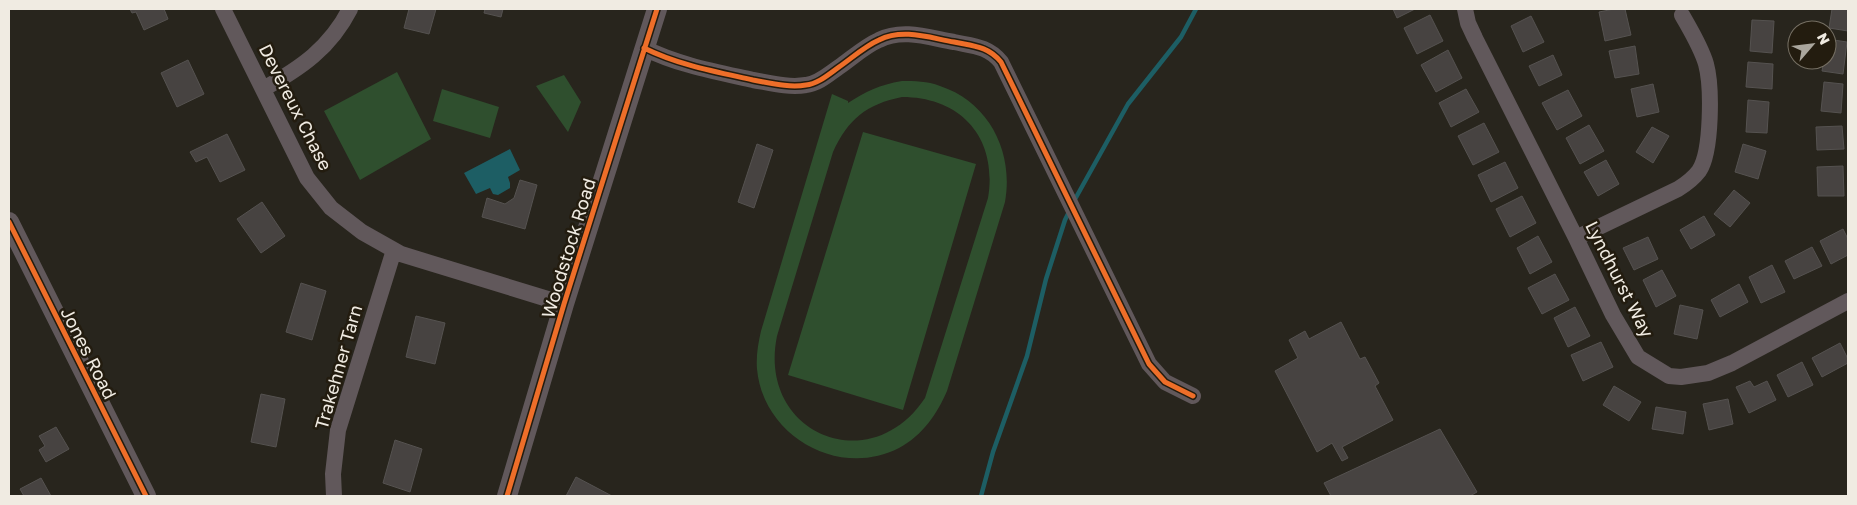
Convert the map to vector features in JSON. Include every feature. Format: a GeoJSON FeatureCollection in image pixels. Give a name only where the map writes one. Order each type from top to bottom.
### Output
{"type":"FeatureCollection","features":[{"type":"Feature","properties":{"kind":"street","name":"Devereux Chase"},"geometry":{"type":"LineString","coordinates":[[224,9],[307,178],[332,208],[362,232],[394,250],[564,304]]}},
{"type":"Feature","properties":{"kind":"street"},"geometry":{"type":"LineString","coordinates":[[263,89],[288,75],[318,53],[341,26],[350,9]]}},
{"type":"Feature","properties":{"kind":"street","name":"Woodstock Road"},"geometry":{"type":"LineString","coordinates":[[507,496],[564,304],[657,9]]}},
{"type":"Feature","properties":{"kind":"street","name":"Lyndhurst Way"},"geometry":{"type":"LineString","coordinates":[[1465,9],[1468,23],[1475,38],[1613,315],[1638,357],[1669,376],[1694,376],[1708,373],[1732,364],[1848,301]]}},
{"type":"Feature","properties":{"kind":"street"},"geometry":{"type":"LineString","coordinates":[[1576,238],[1678,189],[1688,183],[1699,170],[1707,146],[1709,87],[1706,64],[1694,35],[1682,15]]}},
{"type":"Feature","properties":{"kind":"street"},"geometry":{"type":"LineString","coordinates":[[644,48],[676,61],[727,75],[796,86],[807,85],[821,79],[880,40],[898,34],[914,34],[992,51],[1001,62],[1149,364],[1165,382],[1193,396]]}},
{"type":"Feature","properties":{"kind":"street","name":"Jones Road"},"geometry":{"type":"LineString","coordinates":[[9,222],[146,496]]}},
{"type":"Feature","properties":{"kind":"street","name":"Trakehner Tarn"},"geometry":{"type":"LineString","coordinates":[[334,496],[333,474],[338,430],[394,250]]}},
{"type":"Feature","properties":{"kind":"green space"},"geometry":{"type":"Polygon","coordinates":[[[397,72],[431,139],[360,180],[324,111],[397,72]]]}},
{"type":"Feature","properties":{"kind":"green space"},"geometry":{"type":"Polygon","coordinates":[[[564,75],[581,102],[568,132],[536,86],[564,75]]]}},
{"type":"Feature","properties":{"kind":"green space"},"geometry":{"type":"Polygon","coordinates":[[[902,81],[916,81],[940,86],[972,104],[984,117],[994,131],[1006,165],[1005,202],[947,391],[939,408],[922,430],[908,443],[876,456],[852,458],[829,454],[808,445],[789,432],[773,414],[762,393],[757,369],[758,350],[761,331],[832,94],[848,101],[848,103],[874,89],[902,81]],[[902,97],[879,104],[860,115],[845,130],[833,152],[777,336],[775,370],[784,398],[801,420],[823,434],[849,440],[876,437],[902,423],[925,398],[988,198],[990,177],[987,157],[981,140],[971,125],[958,113],[942,104],[923,99],[902,97]]]}},
{"type":"Feature","properties":{"kind":"green space"},"geometry":{"type":"Polygon","coordinates":[[[442,89],[499,107],[490,138],[433,121],[442,89]]]}},
{"type":"Feature","properties":{"kind":"green space"},"geometry":{"type":"Polygon","coordinates":[[[863,132],[976,164],[903,410],[788,375],[863,132]]]}},
{"type":"Feature","properties":{"kind":"water"},"geometry":{"type":"Polygon","coordinates":[[[510,149],[520,170],[508,177],[510,188],[498,195],[493,194],[490,188],[476,194],[464,173],[510,149]]]}},
{"type":"Feature","properties":{"kind":"building"},"geometry":{"type":"Polygon","coordinates":[[[130,9],[164,9],[168,19],[144,30],[136,12],[132,13],[130,9]]]}},
{"type":"Feature","properties":{"kind":"building"},"geometry":{"type":"Polygon","coordinates":[[[409,9],[436,9],[429,34],[404,28],[409,9]]]}},
{"type":"Feature","properties":{"kind":"building"},"geometry":{"type":"Polygon","coordinates":[[[485,9],[503,9],[501,17],[484,13],[485,9]]]}},
{"type":"Feature","properties":{"kind":"building"},"geometry":{"type":"Polygon","coordinates":[[[1393,9],[1415,9],[1397,18],[1393,9]]]}},
{"type":"Feature","properties":{"kind":"building"},"geometry":{"type":"Polygon","coordinates":[[[1625,9],[1631,35],[1605,41],[1599,12],[1625,9]]]}},
{"type":"Feature","properties":{"kind":"building"},"geometry":{"type":"Polygon","coordinates":[[[1832,9],[1848,9],[1848,31],[1837,29],[1837,20],[1830,20],[1832,9]]]}},
{"type":"Feature","properties":{"kind":"building"},"geometry":{"type":"Polygon","coordinates":[[[1430,15],[1443,41],[1417,54],[1404,28],[1430,15]]]}},
{"type":"Feature","properties":{"kind":"building"},"geometry":{"type":"Polygon","coordinates":[[[1531,16],[1544,42],[1523,52],[1511,26],[1531,16]]]}},
{"type":"Feature","properties":{"kind":"building"},"geometry":{"type":"Polygon","coordinates":[[[1752,20],[1774,21],[1772,53],[1750,51],[1752,20]]]}},
{"type":"Feature","properties":{"kind":"building"},"geometry":{"type":"Polygon","coordinates":[[[1837,40],[1847,42],[1843,74],[1822,71],[1837,70],[1837,40]]]}},
{"type":"Feature","properties":{"kind":"building"},"geometry":{"type":"Polygon","coordinates":[[[1635,46],[1639,74],[1615,78],[1609,51],[1635,46]]]}},
{"type":"Feature","properties":{"kind":"building"},"geometry":{"type":"Polygon","coordinates":[[[1448,50],[1462,78],[1436,92],[1421,65],[1448,50]]]}},
{"type":"Feature","properties":{"kind":"building"},"geometry":{"type":"Polygon","coordinates":[[[1553,55],[1562,75],[1539,86],[1529,66],[1553,55]]]}},
{"type":"Feature","properties":{"kind":"building"},"geometry":{"type":"Polygon","coordinates":[[[188,60],[204,94],[177,107],[161,73],[188,60]]]}},
{"type":"Feature","properties":{"kind":"building"},"geometry":{"type":"Polygon","coordinates":[[[1748,62],[1773,64],[1772,89],[1746,87],[1748,62]]]}},
{"type":"Feature","properties":{"kind":"building"},"geometry":{"type":"Polygon","coordinates":[[[1824,82],[1843,84],[1841,113],[1821,111],[1824,82]]]}},
{"type":"Feature","properties":{"kind":"building"},"geometry":{"type":"Polygon","coordinates":[[[1653,84],[1659,112],[1637,117],[1631,89],[1653,84]]]}},
{"type":"Feature","properties":{"kind":"building"},"geometry":{"type":"Polygon","coordinates":[[[1466,89],[1479,112],[1451,127],[1439,103],[1466,89]]]}},
{"type":"Feature","properties":{"kind":"building"},"geometry":{"type":"Polygon","coordinates":[[[1568,90],[1582,116],[1557,130],[1542,103],[1568,90]]]}},
{"type":"Feature","properties":{"kind":"building"},"geometry":{"type":"Polygon","coordinates":[[[1748,100],[1769,102],[1767,133],[1746,132],[1748,100]]]}},
{"type":"Feature","properties":{"kind":"building"},"geometry":{"type":"Polygon","coordinates":[[[1484,123],[1499,152],[1473,165],[1458,136],[1484,123]]]}},
{"type":"Feature","properties":{"kind":"building"},"geometry":{"type":"Polygon","coordinates":[[[1589,125],[1604,151],[1580,164],[1566,138],[1589,125]]]}},
{"type":"Feature","properties":{"kind":"building"},"geometry":{"type":"Polygon","coordinates":[[[1842,126],[1844,149],[1817,150],[1816,127],[1842,126]]]}},
{"type":"Feature","properties":{"kind":"building"},"geometry":{"type":"Polygon","coordinates":[[[1652,127],[1669,136],[1653,163],[1636,152],[1652,127]]]}},
{"type":"Feature","properties":{"kind":"building"},"geometry":{"type":"Polygon","coordinates":[[[227,134],[245,170],[220,182],[207,157],[196,162],[190,152],[227,134]]]}},
{"type":"Feature","properties":{"kind":"building"},"geometry":{"type":"Polygon","coordinates":[[[757,144],[773,150],[754,208],[738,202],[757,144]]]}},
{"type":"Feature","properties":{"kind":"building"},"geometry":{"type":"Polygon","coordinates":[[[1743,144],[1766,151],[1758,179],[1735,172],[1743,144]]]}},
{"type":"Feature","properties":{"kind":"building"},"geometry":{"type":"Polygon","coordinates":[[[1606,160],[1619,184],[1598,196],[1584,172],[1606,160]]]}},
{"type":"Feature","properties":{"kind":"building"},"geometry":{"type":"Polygon","coordinates":[[[1505,162],[1518,188],[1491,202],[1478,175],[1505,162]]]}},
{"type":"Feature","properties":{"kind":"building"},"geometry":{"type":"Polygon","coordinates":[[[1843,166],[1844,196],[1818,196],[1817,167],[1843,166]]]}},
{"type":"Feature","properties":{"kind":"building"},"geometry":{"type":"Polygon","coordinates":[[[520,180],[537,185],[525,229],[482,217],[487,198],[505,204],[514,198],[520,180]]]}},
{"type":"Feature","properties":{"kind":"building"},"geometry":{"type":"Polygon","coordinates":[[[1734,190],[1750,203],[1730,227],[1714,214],[1734,190]]]}},
{"type":"Feature","properties":{"kind":"building"},"geometry":{"type":"Polygon","coordinates":[[[1522,196],[1536,223],[1510,237],[1496,209],[1522,196]]]}},
{"type":"Feature","properties":{"kind":"building"},"geometry":{"type":"Polygon","coordinates":[[[262,202],[285,236],[261,253],[237,219],[262,202]]]}},
{"type":"Feature","properties":{"kind":"building"},"geometry":{"type":"Polygon","coordinates":[[[1704,216],[1715,235],[1691,249],[1680,230],[1704,216]]]}},
{"type":"Feature","properties":{"kind":"building"},"geometry":{"type":"Polygon","coordinates":[[[1843,229],[1848,239],[1848,255],[1831,264],[1820,241],[1843,229]]]}},
{"type":"Feature","properties":{"kind":"building"},"geometry":{"type":"Polygon","coordinates":[[[1538,236],[1552,262],[1530,274],[1517,248],[1538,236]]]}},
{"type":"Feature","properties":{"kind":"building"},"geometry":{"type":"Polygon","coordinates":[[[1648,237],[1658,259],[1634,270],[1623,248],[1648,237]]]}},
{"type":"Feature","properties":{"kind":"building"},"geometry":{"type":"Polygon","coordinates":[[[1812,247],[1822,266],[1794,279],[1785,261],[1812,247]]]}},
{"type":"Feature","properties":{"kind":"building"},"geometry":{"type":"Polygon","coordinates":[[[1772,265],[1785,292],[1761,303],[1749,277],[1772,265]]]}},
{"type":"Feature","properties":{"kind":"building"},"geometry":{"type":"Polygon","coordinates":[[[1662,270],[1676,296],[1656,307],[1643,280],[1662,270]]]}},
{"type":"Feature","properties":{"kind":"building"},"geometry":{"type":"Polygon","coordinates":[[[1555,274],[1569,300],[1542,314],[1528,288],[1555,274]]]}},
{"type":"Feature","properties":{"kind":"building"},"geometry":{"type":"Polygon","coordinates":[[[301,283],[326,291],[312,340],[286,332],[301,283]]]}},
{"type":"Feature","properties":{"kind":"building"},"geometry":{"type":"Polygon","coordinates":[[[1739,284],[1748,302],[1720,317],[1711,300],[1739,284]]]}},
{"type":"Feature","properties":{"kind":"building"},"geometry":{"type":"Polygon","coordinates":[[[1680,305],[1703,310],[1697,339],[1674,334],[1680,305]]]}},
{"type":"Feature","properties":{"kind":"building"},"geometry":{"type":"Polygon","coordinates":[[[1575,307],[1590,336],[1568,347],[1554,318],[1575,307]]]}},
{"type":"Feature","properties":{"kind":"building"},"geometry":{"type":"Polygon","coordinates":[[[416,316],[445,323],[435,364],[406,357],[416,316]]]}},
{"type":"Feature","properties":{"kind":"building"},"geometry":{"type":"Polygon","coordinates":[[[1341,322],[1360,359],[1365,357],[1379,383],[1375,386],[1393,420],[1342,447],[1348,458],[1342,461],[1332,443],[1317,452],[1275,371],[1298,358],[1289,340],[1305,331],[1309,339],[1341,322]]]}},
{"type":"Feature","properties":{"kind":"building"},"geometry":{"type":"Polygon","coordinates":[[[1601,342],[1613,367],[1583,381],[1571,355],[1601,342]]]}},
{"type":"Feature","properties":{"kind":"building"},"geometry":{"type":"Polygon","coordinates":[[[1840,343],[1848,363],[1822,377],[1812,358],[1840,343]]]}},
{"type":"Feature","properties":{"kind":"building"},"geometry":{"type":"Polygon","coordinates":[[[1802,362],[1813,385],[1788,397],[1777,375],[1802,362]]]}},
{"type":"Feature","properties":{"kind":"building"},"geometry":{"type":"Polygon","coordinates":[[[1750,381],[1754,387],[1767,381],[1776,400],[1749,413],[1736,387],[1750,381]]]}},
{"type":"Feature","properties":{"kind":"building"},"geometry":{"type":"Polygon","coordinates":[[[1614,386],[1641,402],[1629,421],[1603,405],[1614,386]]]}},
{"type":"Feature","properties":{"kind":"building"},"geometry":{"type":"Polygon","coordinates":[[[261,394],[285,399],[276,447],[251,442],[261,394]]]}},
{"type":"Feature","properties":{"kind":"building"},"geometry":{"type":"Polygon","coordinates":[[[1728,399],[1733,424],[1709,430],[1703,404],[1728,399]]]}},
{"type":"Feature","properties":{"kind":"building"},"geometry":{"type":"Polygon","coordinates":[[[1656,407],[1686,412],[1683,434],[1652,429],[1656,407]]]}},
{"type":"Feature","properties":{"kind":"building"},"geometry":{"type":"Polygon","coordinates":[[[56,427],[69,449],[46,462],[39,450],[45,446],[39,436],[56,427]]]}},
{"type":"Feature","properties":{"kind":"building"},"geometry":{"type":"Polygon","coordinates":[[[1440,429],[1477,492],[1470,496],[1331,496],[1324,483],[1440,429]]]}},
{"type":"Feature","properties":{"kind":"building"},"geometry":{"type":"Polygon","coordinates":[[[395,440],[422,449],[410,492],[383,483],[395,440]]]}},
{"type":"Feature","properties":{"kind":"building"},"geometry":{"type":"Polygon","coordinates":[[[576,477],[612,496],[566,496],[576,477]]]}},
{"type":"Feature","properties":{"kind":"building"},"geometry":{"type":"Polygon","coordinates":[[[41,478],[51,496],[24,496],[20,489],[41,478]]]}},
{"type":"Feature","properties":{"kind":"waterway"},"geometry":{"type":"LineString","coordinates":[[1074,201],[1128,104],[1181,37],[1196,9]]}},
{"type":"Feature","properties":{"kind":"waterway"},"geometry":{"type":"LineString","coordinates":[[981,496],[993,452],[1027,356],[1046,279],[1070,210]]}},
{"type":"Feature","properties":{"kind":"cycle path"},"geometry":{"type":"LineString","coordinates":[[507,496],[564,304],[657,9]]}},
{"type":"Feature","properties":{"kind":"cycle path"},"geometry":{"type":"LineString","coordinates":[[644,48],[670,59],[698,67],[753,80],[793,86],[819,81],[869,45],[888,36],[907,34],[926,36],[974,46],[991,53],[1001,62],[1149,364],[1165,382],[1193,396]]}},
{"type":"Feature","properties":{"kind":"cycle path"},"geometry":{"type":"LineString","coordinates":[[9,222],[146,496]]}}]}
